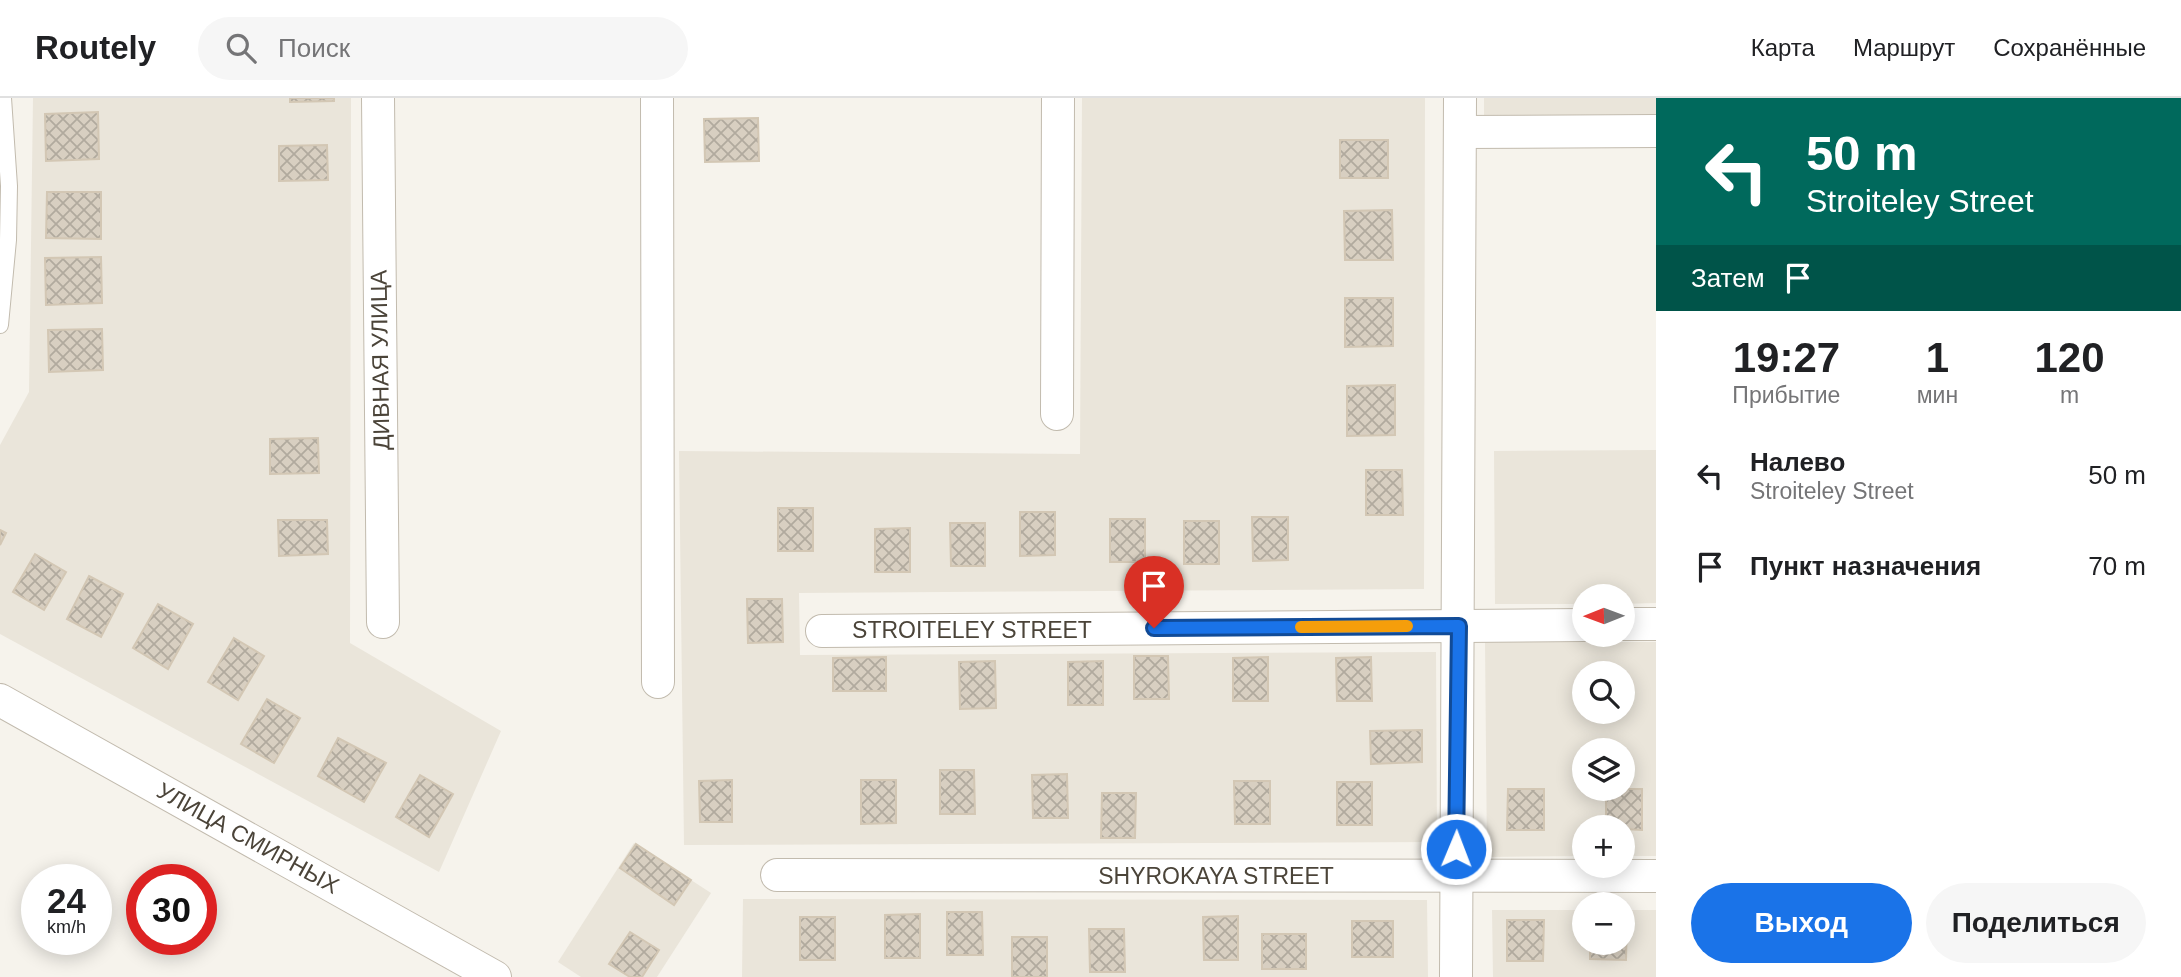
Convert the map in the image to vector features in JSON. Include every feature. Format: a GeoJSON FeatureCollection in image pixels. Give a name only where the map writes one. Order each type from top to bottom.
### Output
{"type":"FeatureCollection","features":[{"type":"Feature","properties":{"kind":"street","name":"ДИВНАЯ УЛИЦА"},"geometry":{"type":"LineString","coordinates":[[378,98],[383,622]]}},
{"type":"Feature","properties":{"kind":"street"},"geometry":{"type":"LineString","coordinates":[[657,98],[658,682]]}},
{"type":"Feature","properties":{"kind":"street"},"geometry":{"type":"LineString","coordinates":[[1057,414],[1058,98]]}},
{"type":"Feature","properties":{"kind":"street"},"geometry":{"type":"LineString","coordinates":[[1456,977],[1460,98]]}},
{"type":"Feature","properties":{"kind":"street"},"geometry":{"type":"LineString","coordinates":[[1460,132],[1656,131]]}},
{"type":"Feature","properties":{"kind":"street"},"geometry":{"type":"LineString","coordinates":[[1635,624],[1656,624]]}},
{"type":"Feature","properties":{"kind":"street","name":"STROITELEY STREET"},"geometry":{"type":"LineString","coordinates":[[822,631],[1572,625]]}},
{"type":"Feature","properties":{"kind":"street","name":"УЛИЦА СМИРНЫХ"},"geometry":{"type":"LineString","coordinates":[[0,699],[495,977]]}},
{"type":"Feature","properties":{"kind":"street","name":"SHYROKAYA STREET"},"geometry":{"type":"LineString","coordinates":[[777,875],[1656,876]]}},
{"type":"Feature","properties":{"kind":"lane"},"geometry":{"type":"LineString","coordinates":[[0,325],[8,240],[9,186],[3,98]]}},
{"type":"Feature","properties":{"kind":"shaded area"},"geometry":{"type":"Polygon","coordinates":[[[33,98],[351,98],[350,643],[501,731],[439,872],[0,634],[0,445],[29,392],[33,98]]]}},
{"type":"Feature","properties":{"kind":"shaded area"},"geometry":{"type":"Polygon","coordinates":[[[1082,98],[1425,98],[1424,589],[799,593],[800,655],[1436,652],[1437,842],[684,845],[679,451],[1080,454],[1082,98]]]}},
{"type":"Feature","properties":{"kind":"shaded area"},"geometry":{"type":"Polygon","coordinates":[[[1484,98],[1656,98],[1656,114],[1484,116],[1484,98]]]}},
{"type":"Feature","properties":{"kind":"shaded area"},"geometry":{"type":"Polygon","coordinates":[[[1656,450],[1656,603],[1635,604],[1635,584],[1572,584],[1572,604],[1495,604],[1494,451],[1656,450]]]}},
{"type":"Feature","properties":{"kind":"shaded area"},"geometry":{"type":"Polygon","coordinates":[[[1485,642],[1572,642],[1572,648],[1634,648],[1635,642],[1656,642],[1656,856],[1635,856],[1635,815],[1572,815],[1572,856],[1487,857],[1485,642]]]}},
{"type":"Feature","properties":{"kind":"shaded area"},"geometry":{"type":"Polygon","coordinates":[[[634,843],[711,893],[657,977],[581,977],[558,962],[634,843]]]}},
{"type":"Feature","properties":{"kind":"shaded area"},"geometry":{"type":"Polygon","coordinates":[[[743,899],[1427,900],[1428,977],[742,977],[743,899]]]}},
{"type":"Feature","properties":{"kind":"shaded area"},"geometry":{"type":"Polygon","coordinates":[[[1492,910],[1572,910],[1572,955],[1635,955],[1635,910],[1656,910],[1656,977],[1493,977],[1492,910]]]}},
{"type":"Feature","properties":{"kind":"building"},"geometry":{"type":"Polygon","coordinates":[[[290,98],[334,98],[334,101],[290,102],[290,98]]]}},
{"type":"Feature","properties":{"kind":"building"},"geometry":{"type":"Polygon","coordinates":[[[98,112],[99,159],[46,161],[45,114],[98,112]]]}},
{"type":"Feature","properties":{"kind":"building"},"geometry":{"type":"Polygon","coordinates":[[[758,118],[759,161],[705,162],[704,119],[758,118]]]}},
{"type":"Feature","properties":{"kind":"building"},"geometry":{"type":"Polygon","coordinates":[[[1340,140],[1388,140],[1388,178],[1340,178],[1340,140]]]}},
{"type":"Feature","properties":{"kind":"building"},"geometry":{"type":"Polygon","coordinates":[[[327,145],[328,180],[279,181],[279,146],[327,145]]]}},
{"type":"Feature","properties":{"kind":"building"},"geometry":{"type":"Polygon","coordinates":[[[47,192],[101,192],[101,239],[46,238],[47,192]]]}},
{"type":"Feature","properties":{"kind":"building"},"geometry":{"type":"Polygon","coordinates":[[[1392,210],[1393,260],[1345,260],[1344,211],[1392,210]]]}},
{"type":"Feature","properties":{"kind":"building"},"geometry":{"type":"Polygon","coordinates":[[[101,257],[102,303],[46,305],[45,258],[101,257]]]}},
{"type":"Feature","properties":{"kind":"building"},"geometry":{"type":"Polygon","coordinates":[[[1345,298],[1393,298],[1393,346],[1345,347],[1345,298]]]}},
{"type":"Feature","properties":{"kind":"building"},"geometry":{"type":"Polygon","coordinates":[[[102,329],[103,370],[49,372],[48,330],[102,329]]]}},
{"type":"Feature","properties":{"kind":"building"},"geometry":{"type":"Polygon","coordinates":[[[1395,385],[1395,435],[1347,436],[1347,386],[1395,385]]]}},
{"type":"Feature","properties":{"kind":"building"},"geometry":{"type":"Polygon","coordinates":[[[318,438],[319,473],[270,474],[270,439],[318,438]]]}},
{"type":"Feature","properties":{"kind":"building"},"geometry":{"type":"Polygon","coordinates":[[[1366,470],[1402,470],[1403,515],[1366,515],[1366,470]]]}},
{"type":"Feature","properties":{"kind":"building"},"geometry":{"type":"Polygon","coordinates":[[[778,508],[813,508],[813,551],[778,551],[778,508]]]}},
{"type":"Feature","properties":{"kind":"building"},"geometry":{"type":"Polygon","coordinates":[[[1020,512],[1055,512],[1055,555],[1020,556],[1020,512]]]}},
{"type":"Feature","properties":{"kind":"building"},"geometry":{"type":"Polygon","coordinates":[[[1252,517],[1288,517],[1288,560],[1253,561],[1252,517]]]}},
{"type":"Feature","properties":{"kind":"building"},"geometry":{"type":"Polygon","coordinates":[[[1110,519],[1145,519],[1145,562],[1110,562],[1110,519]]]}},
{"type":"Feature","properties":{"kind":"building"},"geometry":{"type":"Polygon","coordinates":[[[278,520],[327,520],[328,554],[279,556],[278,520]]]}},
{"type":"Feature","properties":{"kind":"building"},"geometry":{"type":"Polygon","coordinates":[[[1184,521],[1219,521],[1219,564],[1184,564],[1184,521]]]}},
{"type":"Feature","properties":{"kind":"building"},"geometry":{"type":"Polygon","coordinates":[[[950,523],[985,523],[985,566],[951,566],[950,523]]]}},
{"type":"Feature","properties":{"kind":"building"},"geometry":{"type":"Polygon","coordinates":[[[910,528],[910,572],[875,572],[875,529],[910,528]]]}},
{"type":"Feature","properties":{"kind":"building"},"geometry":{"type":"Polygon","coordinates":[[[0,530],[6,533],[0,545],[0,530]]]}},
{"type":"Feature","properties":{"kind":"building"},"geometry":{"type":"Polygon","coordinates":[[[35,554],[66,572],[44,610],[13,592],[35,554]]]}},
{"type":"Feature","properties":{"kind":"building"},"geometry":{"type":"Polygon","coordinates":[[[89,576],[123,594],[101,637],[67,619],[89,576]]]}},
{"type":"Feature","properties":{"kind":"building"},"geometry":{"type":"Polygon","coordinates":[[[747,599],[782,599],[783,642],[748,643],[747,599]]]}},
{"type":"Feature","properties":{"kind":"building"},"geometry":{"type":"Polygon","coordinates":[[[158,604],[193,624],[168,669],[133,648],[158,604]]]}},
{"type":"Feature","properties":{"kind":"building"},"geometry":{"type":"Polygon","coordinates":[[[234,638],[264,656],[238,700],[208,682],[234,638]]]}},
{"type":"Feature","properties":{"kind":"building"},"geometry":{"type":"Polygon","coordinates":[[[1134,656],[1168,656],[1169,699],[1134,699],[1134,656]]]}},
{"type":"Feature","properties":{"kind":"building"},"geometry":{"type":"Polygon","coordinates":[[[886,657],[886,691],[833,691],[833,658],[886,657]]]}},
{"type":"Feature","properties":{"kind":"building"},"geometry":{"type":"Polygon","coordinates":[[[1268,657],[1268,701],[1233,701],[1233,658],[1268,657]]]}},
{"type":"Feature","properties":{"kind":"building"},"geometry":{"type":"Polygon","coordinates":[[[1371,657],[1372,701],[1337,701],[1336,658],[1371,657]]]}},
{"type":"Feature","properties":{"kind":"building"},"geometry":{"type":"Polygon","coordinates":[[[995,661],[996,708],[960,709],[959,662],[995,661]]]}},
{"type":"Feature","properties":{"kind":"building"},"geometry":{"type":"Polygon","coordinates":[[[1103,661],[1103,705],[1068,705],[1068,662],[1103,661]]]}},
{"type":"Feature","properties":{"kind":"building"},"geometry":{"type":"Polygon","coordinates":[[[267,699],[300,718],[274,763],[241,744],[267,699]]]}},
{"type":"Feature","properties":{"kind":"building"},"geometry":{"type":"Polygon","coordinates":[[[1422,730],[1422,762],[1371,764],[1370,731],[1422,730]]]}},
{"type":"Feature","properties":{"kind":"building"},"geometry":{"type":"Polygon","coordinates":[[[338,738],[386,763],[364,802],[318,776],[338,738]]]}},
{"type":"Feature","properties":{"kind":"building"},"geometry":{"type":"Polygon","coordinates":[[[940,770],[974,770],[975,814],[940,814],[940,770]]]}},
{"type":"Feature","properties":{"kind":"building"},"geometry":{"type":"Polygon","coordinates":[[[1067,774],[1068,818],[1033,818],[1032,775],[1067,774]]]}},
{"type":"Feature","properties":{"kind":"building"},"geometry":{"type":"Polygon","coordinates":[[[420,775],[453,794],[429,837],[396,817],[420,775]]]}},
{"type":"Feature","properties":{"kind":"building"},"geometry":{"type":"Polygon","coordinates":[[[732,780],[732,822],[700,822],[699,781],[732,780]]]}},
{"type":"Feature","properties":{"kind":"building"},"geometry":{"type":"Polygon","coordinates":[[[861,780],[896,780],[896,823],[861,824],[861,780]]]}},
{"type":"Feature","properties":{"kind":"building"},"geometry":{"type":"Polygon","coordinates":[[[1234,781],[1270,781],[1270,824],[1235,824],[1234,781]]]}},
{"type":"Feature","properties":{"kind":"building"},"geometry":{"type":"Polygon","coordinates":[[[1337,782],[1372,782],[1372,825],[1337,825],[1337,782]]]}},
{"type":"Feature","properties":{"kind":"building"},"geometry":{"type":"Polygon","coordinates":[[[1508,789],[1544,789],[1544,830],[1507,830],[1508,789]]]}},
{"type":"Feature","properties":{"kind":"building"},"geometry":{"type":"Polygon","coordinates":[[[1635,789],[1642,789],[1642,830],[1635,830],[1635,815],[1606,815],[1606,801],[1635,801],[1635,789]]]}},
{"type":"Feature","properties":{"kind":"building"},"geometry":{"type":"Polygon","coordinates":[[[1102,793],[1136,793],[1135,838],[1101,838],[1102,793]]]}},
{"type":"Feature","properties":{"kind":"building"},"geometry":{"type":"Polygon","coordinates":[[[636,844],[691,880],[674,905],[620,868],[636,844]]]}},
{"type":"Feature","properties":{"kind":"building"},"geometry":{"type":"Polygon","coordinates":[[[947,912],[982,912],[983,955],[947,955],[947,912]]]}},
{"type":"Feature","properties":{"kind":"building"},"geometry":{"type":"Polygon","coordinates":[[[920,914],[920,958],[885,958],[885,915],[920,914]]]}},
{"type":"Feature","properties":{"kind":"building"},"geometry":{"type":"Polygon","coordinates":[[[1238,916],[1238,960],[1204,960],[1203,917],[1238,916]]]}},
{"type":"Feature","properties":{"kind":"building"},"geometry":{"type":"Polygon","coordinates":[[[800,917],[835,917],[835,960],[800,960],[800,917]]]}},
{"type":"Feature","properties":{"kind":"building"},"geometry":{"type":"Polygon","coordinates":[[[1507,920],[1544,920],[1543,961],[1507,961],[1507,920]]]}},
{"type":"Feature","properties":{"kind":"building"},"geometry":{"type":"Polygon","coordinates":[[[1352,921],[1393,921],[1393,957],[1352,957],[1352,921]]]}},
{"type":"Feature","properties":{"kind":"building"},"geometry":{"type":"Polygon","coordinates":[[[1089,929],[1124,929],[1125,972],[1090,972],[1089,929]]]}},
{"type":"Feature","properties":{"kind":"building"},"geometry":{"type":"Polygon","coordinates":[[[630,932],[659,950],[642,977],[630,977],[609,964],[630,932]]]}},
{"type":"Feature","properties":{"kind":"building"},"geometry":{"type":"Polygon","coordinates":[[[1262,934],[1306,934],[1306,969],[1262,969],[1262,934]]]}},
{"type":"Feature","properties":{"kind":"building"},"geometry":{"type":"Polygon","coordinates":[[[1012,937],[1047,937],[1047,977],[1012,977],[1012,937]]]}},
{"type":"Feature","properties":{"kind":"building"},"geometry":{"type":"Polygon","coordinates":[[[1590,955],[1626,955],[1626,960],[1590,959],[1590,955]]]}},
{"type":"Feature","properties":{"kind":"slow traffic"},"geometry":{"type":"LineString","coordinates":[[1301,627],[1407,626]]}},
{"type":"Feature","properties":{"kind":"route"},"geometry":{"type":"LineString","coordinates":[[1154,628],[1459,626],[1456,849]]}}]}
